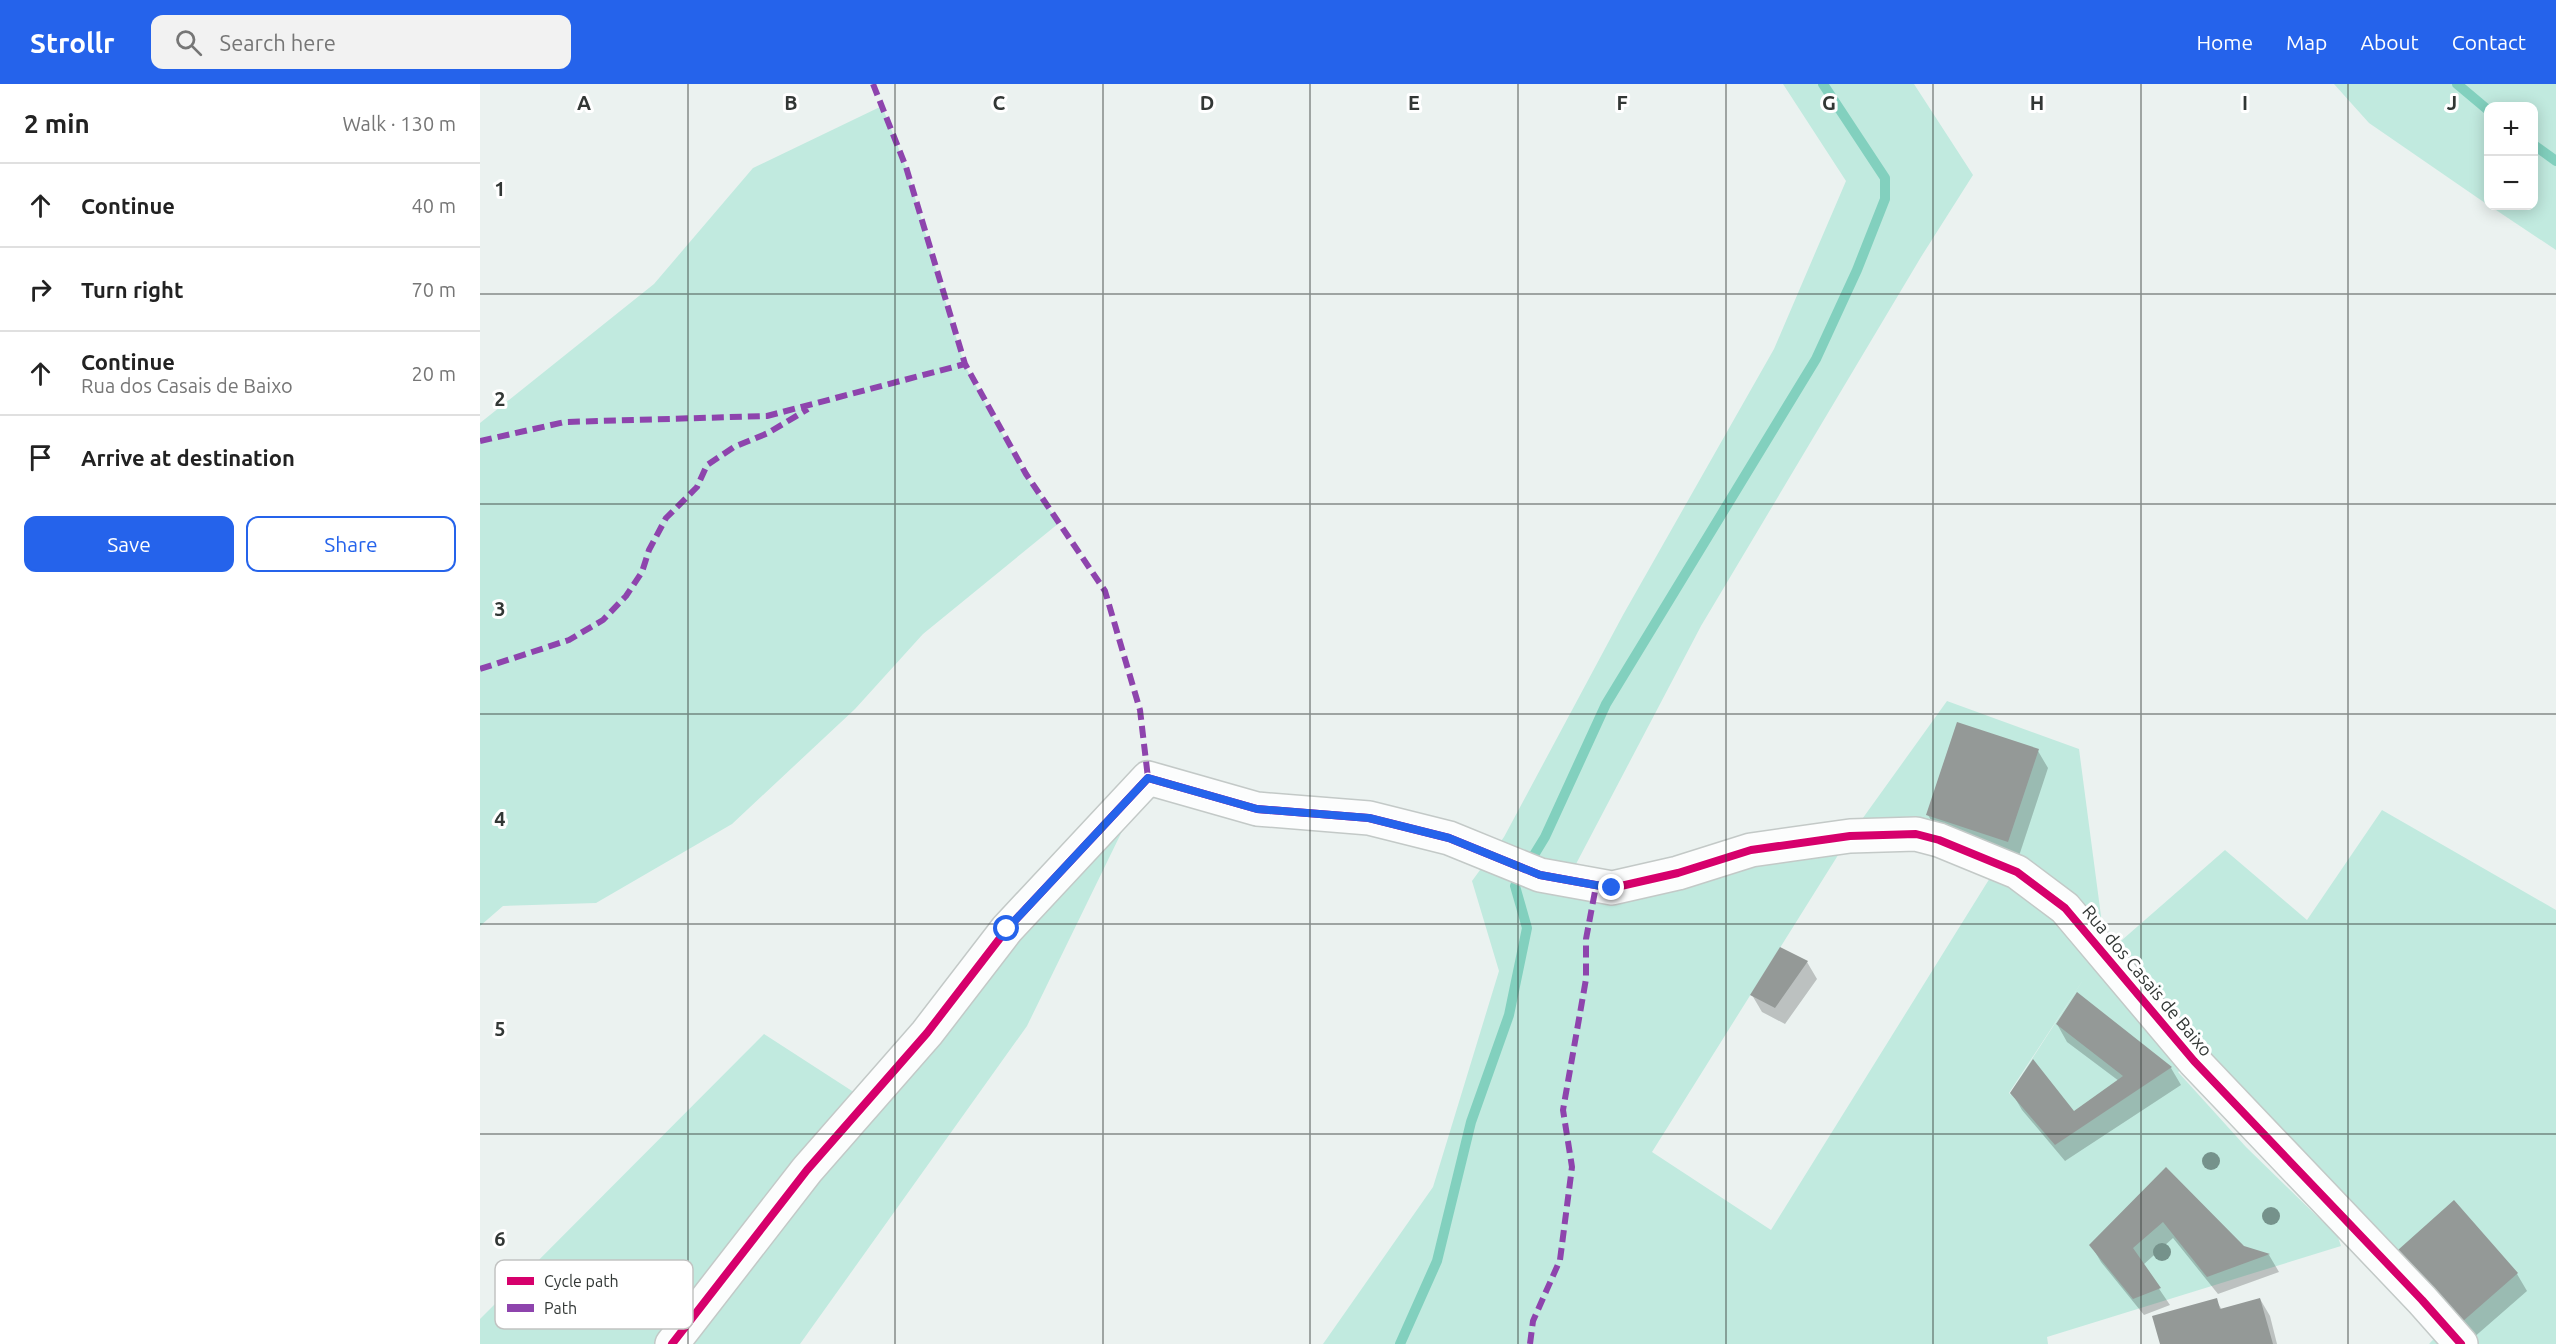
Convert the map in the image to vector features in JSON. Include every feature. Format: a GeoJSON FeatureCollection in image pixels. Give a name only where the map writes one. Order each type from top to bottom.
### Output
{"type":"FeatureCollection","features":[{"type":"Feature","properties":{"kind":"street","name":"Rua dos Casais de Baixo"},"geometry":{"type":"LineString","coordinates":[[693,1317],[807,1170],[927,1033],[1007,929],[1148,778],[1257,809],[1369,818],[1449,838],[1540,875],[1612,888],[1678,873],[1751,850],[1850,836],[1916,834],[1939,840],[2017,872],[2065,908],[2194,1061],[2422,1300],[2460,1344]]}},
{"type":"Feature","properties":{"kind":"street","name":"Rua dos Casais de Baixo"},"geometry":{"type":"LineString","coordinates":[[672,1344],[684,1329]]}},
{"type":"Feature","properties":{"kind":"green space"},"geometry":{"type":"Polygon","coordinates":[[[1783,84],[1914,84],[1973,175],[1921,257],[1701,626],[1566,883],[1850,836],[1947,701],[2079,749],[2106,954],[2225,850],[2307,920],[2382,810],[2556,910],[2556,1344],[2429,1344],[2446,1326],[2194,1061],[2178,1072],[2246,1147],[2323,1222],[2335,1228],[2341,1246],[2047,1337],[2048,1344],[1323,1344],[1433,1187],[1499,971],[1472,881],[1504,837],[1623,615],[1774,349],[1846,181],[1783,84]],[[1850,836],[1652,1152],[1771,1230],[1998,865],[1850,836]],[[2085,977],[2009,1093],[2011,1095],[2010,1093],[2085,977]]]}},
{"type":"Feature","properties":{"kind":"green space"},"geometry":{"type":"Polygon","coordinates":[[[2334,84],[2556,84],[2556,250],[2496,210],[2538,210],[2538,102],[2484,102],[2484,202],[2369,123],[2334,84]]]}},
{"type":"Feature","properties":{"kind":"green space"},"geometry":{"type":"Polygon","coordinates":[[[882,106],[906,167],[964,364],[1025,475],[1059,523],[923,634],[855,709],[732,824],[596,903],[503,906],[480,926],[480,423],[654,284],[753,168],[882,106]]]}},
{"type":"Feature","properties":{"kind":"green space"},"geometry":{"type":"Polygon","coordinates":[[[1148,778],[1027,1026],[800,1344],[480,1344],[480,1319],[495,1304],[495,1329],[693,1329],[693,1260],[539,1260],[764,1034],[866,1100],[1148,778]]]}},
{"type":"Feature","properties":{"kind":"building"},"geometry":{"type":"Polygon","coordinates":[[[1957,722],[2039,749],[2008,842],[1926,815],[1957,722]]]}},
{"type":"Feature","properties":{"kind":"building"},"geometry":{"type":"Polygon","coordinates":[[[1780,947],[1808,961],[1775,1008],[1750,995],[1780,947]]]}},
{"type":"Feature","properties":{"kind":"building"},"geometry":{"type":"Polygon","coordinates":[[[2077,992],[2172,1067],[2055,1145],[2010,1093],[2033,1059],[2074,1111],[2123,1076],[2056,1024],[2077,992]]]}},
{"type":"Feature","properties":{"kind":"building"},"geometry":{"type":"Polygon","coordinates":[[[2166,1167],[2244,1246],[2270,1254],[2207,1277],[2163,1222],[2133,1248],[2161,1288],[2133,1299],[2089,1245],[2166,1167]]]}},
{"type":"Feature","properties":{"kind":"building"},"geometry":{"type":"Polygon","coordinates":[[[2454,1200],[2518,1273],[2462,1322],[2398,1250],[2454,1200]]]}},
{"type":"Feature","properties":{"kind":"building"},"geometry":{"type":"Polygon","coordinates":[[[2217,1298],[2220,1309],[2260,1298],[2273,1344],[2160,1344],[2152,1316],[2217,1298]]]}},
{"type":"Feature","properties":{"kind":"waterway"},"geometry":{"type":"LineString","coordinates":[[1400,1344],[1437,1261],[1471,1122],[1509,1015],[1527,928],[1515,886],[1545,837],[1606,704],[1816,359],[1857,270],[1885,199],[1885,178],[1823,84]]}},
{"type":"Feature","properties":{"kind":"waterway"},"geometry":{"type":"LineString","coordinates":[[2457,84],[2484,107]]}},
{"type":"Feature","properties":{"kind":"waterway"},"geometry":{"type":"LineString","coordinates":[[2538,148],[2556,161]]}},
{"type":"Feature","properties":{"kind":"marked path"},"geometry":{"type":"LineString","coordinates":[[873,84],[906,167],[965,364],[1026,474],[1105,591],[1140,710],[1148,778]]}},
{"type":"Feature","properties":{"kind":"marked path"},"geometry":{"type":"LineString","coordinates":[[480,441],[565,422],[767,416],[965,364]]}},
{"type":"Feature","properties":{"kind":"marked path"},"geometry":{"type":"LineString","coordinates":[[480,669],[569,640],[603,620],[626,596],[642,572],[649,550],[666,518],[697,487],[707,465],[734,447],[768,433],[808,409]]}},
{"type":"Feature","properties":{"kind":"marked path"},"geometry":{"type":"LineString","coordinates":[[1530,1344],[1533,1321],[1560,1260],[1572,1167],[1563,1110],[1586,979],[1586,939],[1596,886]]}},
{"type":"Feature","properties":{"kind":"cycle path"},"geometry":{"type":"LineString","coordinates":[[693,1317],[807,1170],[927,1033],[1007,929],[1148,778],[1257,809],[1369,818],[1449,838],[1540,875],[1612,888],[1678,873],[1751,850],[1850,836],[1916,834],[1939,840],[2017,872],[2065,908],[2194,1061],[2422,1300],[2461,1344]]}},
{"type":"Feature","properties":{"kind":"cycle path"},"geometry":{"type":"LineString","coordinates":[[672,1344],[684,1329]]}},
{"type":"Feature","properties":{"kind":"route"},"geometry":{"type":"LineString","coordinates":[[1007,929],[1148,778],[1257,809],[1369,818],[1449,838],[1540,875],[1612,888]]}}]}
